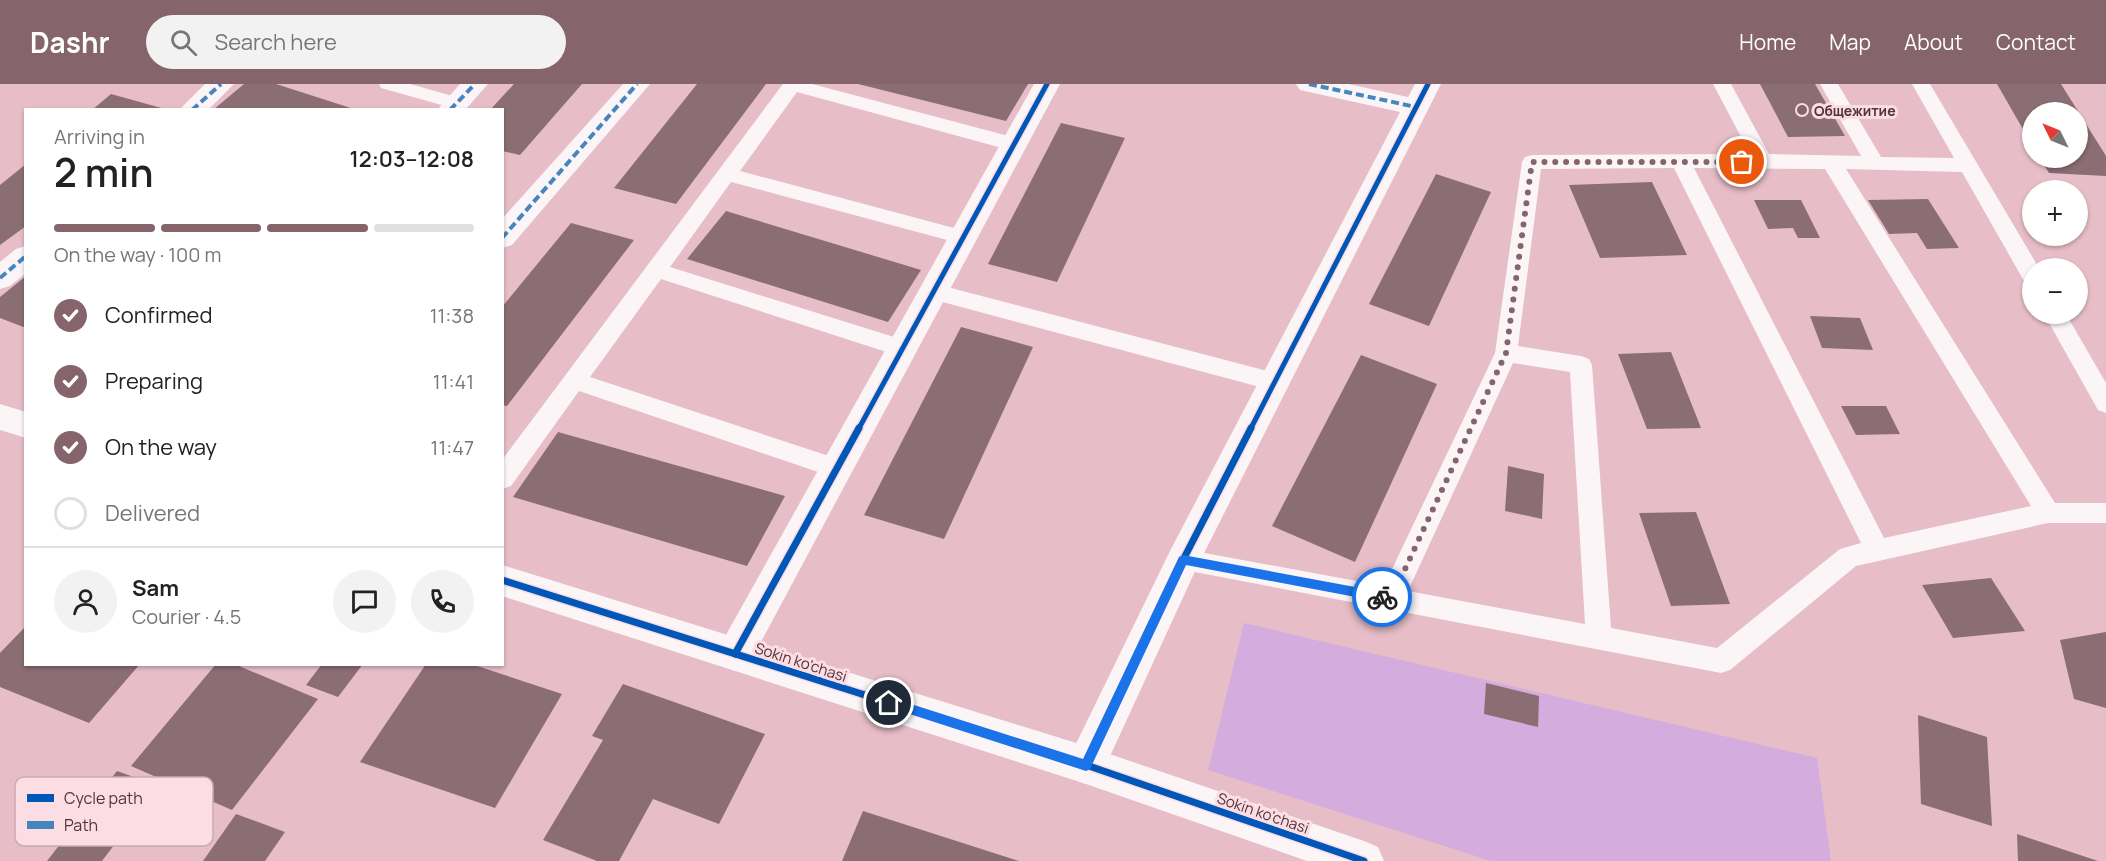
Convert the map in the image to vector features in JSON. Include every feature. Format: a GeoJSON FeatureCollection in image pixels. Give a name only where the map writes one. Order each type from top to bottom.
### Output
{"type":"FeatureCollection","features":[{"type":"Feature","properties":{"kind":"street"},"geometry":{"type":"LineString","coordinates":[[194,108],[221,84]]}},
{"type":"Feature","properties":{"kind":"street"},"geometry":{"type":"LineString","coordinates":[[453,106],[475,84]]}},
{"type":"Feature","properties":{"kind":"street"},"geometry":{"type":"LineString","coordinates":[[504,236],[637,84]]}},
{"type":"Feature","properties":{"kind":"street"},"geometry":{"type":"LineString","coordinates":[[735,654],[1047,84]]}},
{"type":"Feature","properties":{"kind":"street"},"geometry":{"type":"LineString","coordinates":[[1086,765],[1183,560],[1422,95],[1310,84]]}},
{"type":"Feature","properties":{"kind":"street"},"geometry":{"type":"LineString","coordinates":[[0,278],[24,258]]}},
{"type":"Feature","properties":{"kind":"street"},"geometry":{"type":"LineString","coordinates":[[0,417],[24,424]]}},
{"type":"Feature","properties":{"kind":"street","name":"Sokin ko'chasi"},"geometry":{"type":"LineString","coordinates":[[504,581],[1086,765],[1364,861]]}},
{"type":"Feature","properties":{"kind":"lane"},"geometry":{"type":"LineString","coordinates":[[388,84],[453,106]]}},
{"type":"Feature","properties":{"kind":"lane"},"geometry":{"type":"LineString","coordinates":[[1722,84],[1763,161]]}},
{"type":"Feature","properties":{"kind":"lane"},"geometry":{"type":"LineString","coordinates":[[1829,84],[1875,163]]}},
{"type":"Feature","properties":{"kind":"lane"},"geometry":{"type":"LineString","coordinates":[[1921,84],[2022,258]]}},
{"type":"Feature","properties":{"kind":"lane"},"geometry":{"type":"LineString","coordinates":[[504,476],[793,85],[1013,144]]}},
{"type":"Feature","properties":{"kind":"lane"},"geometry":{"type":"LineString","coordinates":[[1391,599],[1506,353],[1532,162],[1763,161],[1970,165]]}},
{"type":"Feature","properties":{"kind":"lane"},"geometry":{"type":"LineString","coordinates":[[1681,162],[1877,550]]}},
{"type":"Feature","properties":{"kind":"lane"},"geometry":{"type":"LineString","coordinates":[[1831,162],[2048,513]]}},
{"type":"Feature","properties":{"kind":"lane"},"geometry":{"type":"LineString","coordinates":[[727,174],[962,237]]}},
{"type":"Feature","properties":{"kind":"lane"},"geometry":{"type":"LineString","coordinates":[[656,270],[902,348]]}},
{"type":"Feature","properties":{"kind":"lane"},"geometry":{"type":"LineString","coordinates":[[932,291],[1275,382]]}},
{"type":"Feature","properties":{"kind":"lane"},"geometry":{"type":"LineString","coordinates":[[2061,324],[2106,404]]}},
{"type":"Feature","properties":{"kind":"lane"},"geometry":{"type":"LineString","coordinates":[[1506,353],[1581,365],[1599,638]]}},
{"type":"Feature","properties":{"kind":"lane"},"geometry":{"type":"LineString","coordinates":[[575,381],[836,468]]}},
{"type":"Feature","properties":{"kind":"lane"},"geometry":{"type":"LineString","coordinates":[[1183,560],[1721,661],[1849,557],[2048,513],[2106,513]]}},
{"type":"Feature","properties":{"kind":"shaded area"},"geometry":{"type":"Polygon","coordinates":[[[1244,623],[1817,758],[1831,861],[1491,861],[1208,770],[1244,623]]]}},
{"type":"Feature","properties":{"kind":"building"},"geometry":{"type":"Polygon","coordinates":[[[244,84],[276,84],[351,108],[215,108],[244,84]]]}},
{"type":"Feature","properties":{"kind":"building"},"geometry":{"type":"Polygon","coordinates":[[[514,84],[582,84],[520,155],[504,151],[504,108],[492,108],[514,84]]]}},
{"type":"Feature","properties":{"kind":"building"},"geometry":{"type":"Polygon","coordinates":[[[697,84],[766,84],[676,204],[614,188],[697,84]]]}},
{"type":"Feature","properties":{"kind":"building"},"geometry":{"type":"Polygon","coordinates":[[[858,84],[1028,84],[1006,121],[858,84]]]}},
{"type":"Feature","properties":{"kind":"building","name":"Общежитие"},"geometry":{"type":"Polygon","coordinates":[[[1760,84],[1815,84],[1845,136],[1788,137],[1760,84]]]}},
{"type":"Feature","properties":{"kind":"building"},"geometry":{"type":"Polygon","coordinates":[[[1997,84],[2061,84],[2072,102],[2022,102],[2022,128],[1997,84]]]}},
{"type":"Feature","properties":{"kind":"building"},"geometry":{"type":"Polygon","coordinates":[[[111,94],[161,108],[94,108],[111,94]]]}},
{"type":"Feature","properties":{"kind":"building"},"geometry":{"type":"Polygon","coordinates":[[[1061,123],[1125,138],[1057,282],[988,264],[1061,123]]]}},
{"type":"Feature","properties":{"kind":"building"},"geometry":{"type":"Polygon","coordinates":[[[2088,127],[2106,156],[2106,176],[2049,173],[2046,168],[2088,168],[2088,127]]]}},
{"type":"Feature","properties":{"kind":"building"},"geometry":{"type":"Polygon","coordinates":[[[24,166],[24,227],[0,245],[0,185],[24,166]]]}},
{"type":"Feature","properties":{"kind":"building"},"geometry":{"type":"Polygon","coordinates":[[[1436,174],[1491,192],[1429,326],[1369,304],[1436,174]]]}},
{"type":"Feature","properties":{"kind":"building"},"geometry":{"type":"Polygon","coordinates":[[[1652,182],[1687,255],[1600,258],[1569,185],[1652,182]]]}},
{"type":"Feature","properties":{"kind":"building"},"geometry":{"type":"Polygon","coordinates":[[[1928,199],[1959,248],[1927,249],[1917,233],[1889,234],[1868,200],[1928,199]]]}},
{"type":"Feature","properties":{"kind":"building"},"geometry":{"type":"Polygon","coordinates":[[[1754,200],[1801,200],[1820,238],[1798,238],[1793,228],[1768,229],[1754,200]]]}},
{"type":"Feature","properties":{"kind":"building"},"geometry":{"type":"Polygon","coordinates":[[[726,211],[921,270],[888,322],[687,259],[726,211]]]}},
{"type":"Feature","properties":{"kind":"building"},"geometry":{"type":"Polygon","coordinates":[[[571,223],[634,240],[507,406],[504,405],[504,305],[571,223]]]}},
{"type":"Feature","properties":{"kind":"building"},"geometry":{"type":"Polygon","coordinates":[[[24,278],[24,327],[0,318],[0,297],[24,278]]]}},
{"type":"Feature","properties":{"kind":"building"},"geometry":{"type":"Polygon","coordinates":[[[1810,316],[1860,318],[1873,350],[1822,348],[1810,316]]]}},
{"type":"Feature","properties":{"kind":"building"},"geometry":{"type":"Polygon","coordinates":[[[961,327],[1033,347],[944,539],[864,515],[961,327]]]}},
{"type":"Feature","properties":{"kind":"building"},"geometry":{"type":"Polygon","coordinates":[[[1671,352],[1701,428],[1647,429],[1618,354],[1671,352]]]}},
{"type":"Feature","properties":{"kind":"building"},"geometry":{"type":"Polygon","coordinates":[[[1361,355],[1437,384],[1355,562],[1272,526],[1361,355]]]}},
{"type":"Feature","properties":{"kind":"building"},"geometry":{"type":"Polygon","coordinates":[[[1841,406],[1886,406],[1900,434],[1856,435],[1841,406]]]}},
{"type":"Feature","properties":{"kind":"building"},"geometry":{"type":"Polygon","coordinates":[[[558,432],[785,496],[747,566],[513,497],[558,432]]]}},
{"type":"Feature","properties":{"kind":"building"},"geometry":{"type":"Polygon","coordinates":[[[1508,466],[1544,474],[1542,519],[1505,511],[1508,466]]]}},
{"type":"Feature","properties":{"kind":"building"},"geometry":{"type":"Polygon","coordinates":[[[1696,512],[1730,604],[1671,606],[1639,513],[1696,512]]]}},
{"type":"Feature","properties":{"kind":"building"},"geometry":{"type":"Polygon","coordinates":[[[1991,578],[2025,631],[1953,638],[1922,585],[1991,578]]]}},
{"type":"Feature","properties":{"kind":"building"},"geometry":{"type":"Polygon","coordinates":[[[24,628],[24,666],[138,666],[89,723],[0,687],[0,653],[24,628]]]}},
{"type":"Feature","properties":{"kind":"building"},"geometry":{"type":"Polygon","coordinates":[[[2106,632],[2106,708],[2074,699],[2060,640],[2106,632]]]}},
{"type":"Feature","properties":{"kind":"building"},"geometry":{"type":"Polygon","coordinates":[[[214,666],[239,666],[318,699],[232,810],[213,802],[213,777],[156,777],[131,766],[214,666]]]}},
{"type":"Feature","properties":{"kind":"building"},"geometry":{"type":"Polygon","coordinates":[[[320,666],[361,666],[338,697],[306,685],[320,666]]]}},
{"type":"Feature","properties":{"kind":"building"},"geometry":{"type":"Polygon","coordinates":[[[425,666],[477,666],[562,694],[495,808],[360,762],[425,666]]]}},
{"type":"Feature","properties":{"kind":"building"},"geometry":{"type":"Polygon","coordinates":[[[1486,683],[1539,696],[1538,727],[1484,714],[1486,683]]]}},
{"type":"Feature","properties":{"kind":"building"},"geometry":{"type":"Polygon","coordinates":[[[623,684],[765,734],[719,824],[653,799],[619,861],[597,861],[543,840],[603,740],[592,736],[623,684]]]}},
{"type":"Feature","properties":{"kind":"building"},"geometry":{"type":"Polygon","coordinates":[[[1918,715],[1987,737],[1992,826],[1921,804],[1918,715]]]}},
{"type":"Feature","properties":{"kind":"building"},"geometry":{"type":"Polygon","coordinates":[[[117,771],[134,777],[112,777],[117,771]]]}},
{"type":"Feature","properties":{"kind":"building"},"geometry":{"type":"Polygon","coordinates":[[[863,811],[1019,861],[842,861],[863,811]]]}},
{"type":"Feature","properties":{"kind":"building"},"geometry":{"type":"Polygon","coordinates":[[[236,814],[285,832],[265,861],[203,861],[236,814]]]}},
{"type":"Feature","properties":{"kind":"building"},"geometry":{"type":"Polygon","coordinates":[[[2017,834],[2098,861],[2018,861],[2017,834]]]}},
{"type":"Feature","properties":{"kind":"building"},"geometry":{"type":"Polygon","coordinates":[[[59,846],[113,846],[102,861],[47,861],[59,846]]]}},
{"type":"Feature","properties":{"kind":"marked path"},"geometry":{"type":"LineString","coordinates":[[194,108],[221,84]]}},
{"type":"Feature","properties":{"kind":"marked path"},"geometry":{"type":"LineString","coordinates":[[452,108],[475,84]]}},
{"type":"Feature","properties":{"kind":"marked path"},"geometry":{"type":"LineString","coordinates":[[504,236],[637,84]]}},
{"type":"Feature","properties":{"kind":"marked path"},"geometry":{"type":"LineString","coordinates":[[1309,84],[1416,107]]}},
{"type":"Feature","properties":{"kind":"marked path"},"geometry":{"type":"LineString","coordinates":[[0,278],[24,258]]}},
{"type":"Feature","properties":{"kind":"cycle path"},"geometry":{"type":"LineString","coordinates":[[735,654],[1047,84]]}},
{"type":"Feature","properties":{"kind":"cycle path"},"geometry":{"type":"LineString","coordinates":[[1086,765],[1183,560],[1428,84]]}},
{"type":"Feature","properties":{"kind":"cycle path"},"geometry":{"type":"LineString","coordinates":[[504,581],[1086,765],[1364,861]]}},
{"type":"Feature","properties":{"kind":"way so far"},"geometry":{"type":"LineString","coordinates":[[1382,597],[1391,599],[1506,353],[1532,162],[1742,162]]}},
{"type":"Feature","properties":{"kind":"place","name":"Общежитие"},"geometry":{"type":"Point","coordinates":[1802,110]}},
{"type":"Feature","properties":{"kind":"route"},"geometry":{"type":"LineString","coordinates":[[889,703],[1086,765],[1183,560],[1382,597]]}}]}
